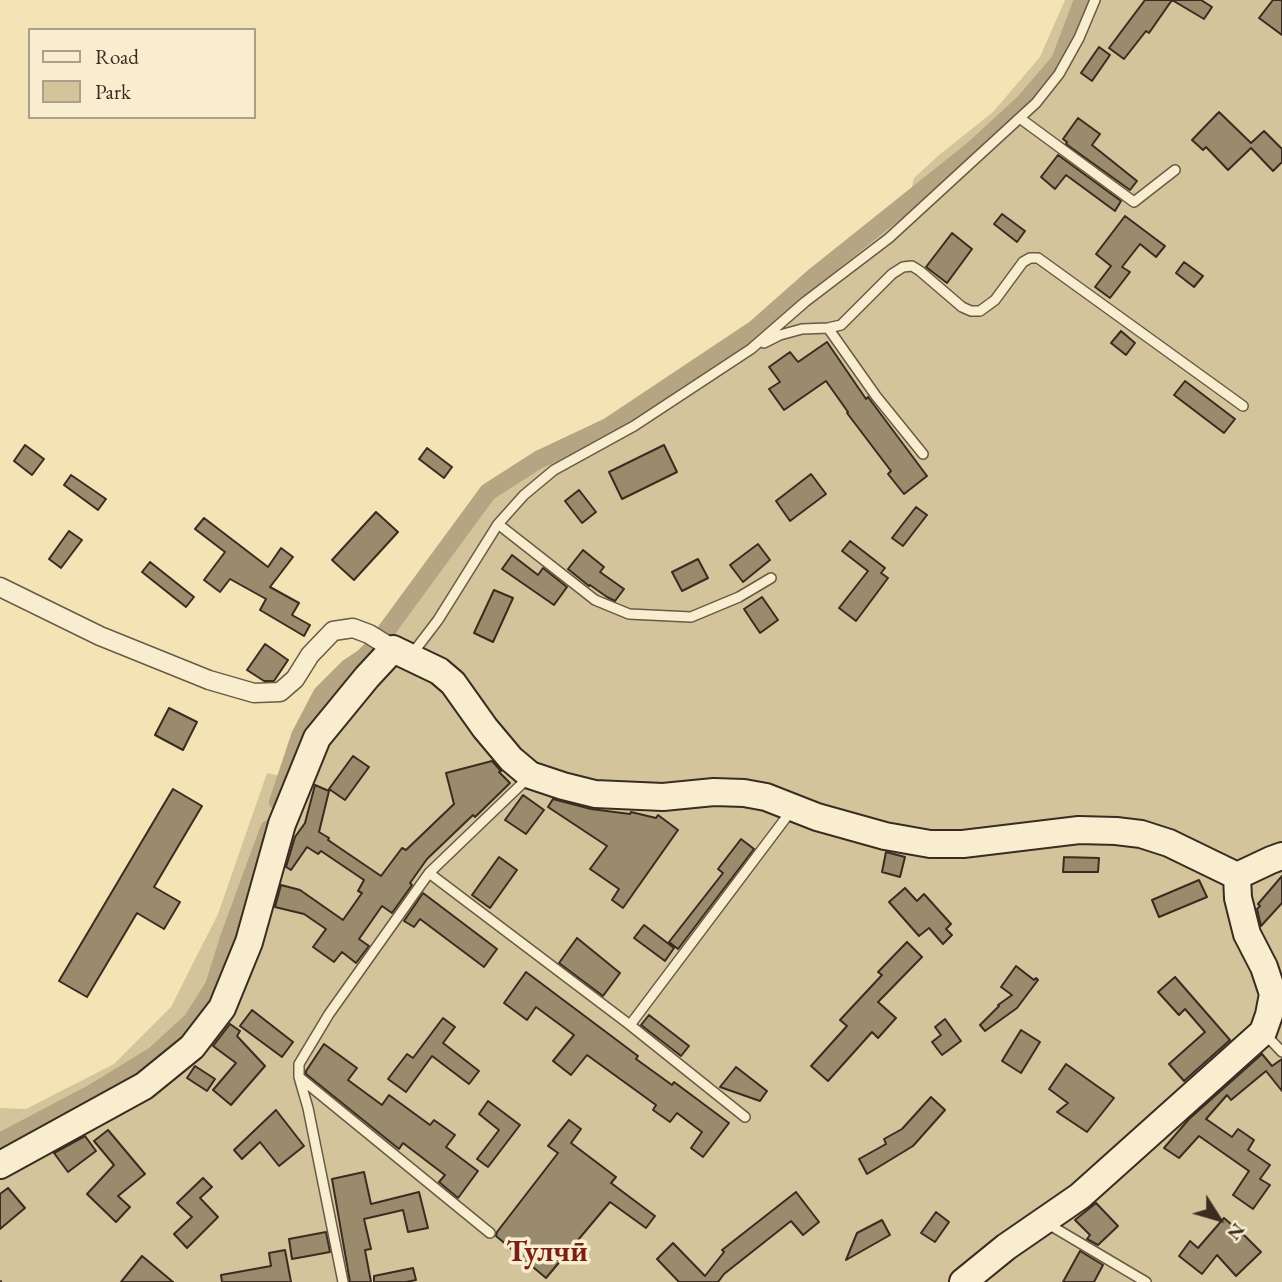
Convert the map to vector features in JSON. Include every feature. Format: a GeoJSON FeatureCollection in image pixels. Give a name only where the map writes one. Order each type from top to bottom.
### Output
{"type":"FeatureCollection","features":[{"type":"Feature","properties":{"kind":"street"},"geometry":{"type":"LineString","coordinates":[[0,587],[100,636],[209,680],[254,693],[280,692],[295,678],[310,655],[333,631],[353,628],[439,671],[453,683],[502,749],[530,775],[595,794],[663,797],[714,792],[744,793],[766,797],[817,817],[885,836],[930,844],[973,843],[1079,830],[1141,834],[1169,843],[1237,876]]}},
{"type":"Feature","properties":{"kind":"street"},"geometry":{"type":"LineString","coordinates":[[0,1165],[144,1086],[192,1048],[222,1009],[249,942],[282,824],[317,738],[389,646]]}},
{"type":"Feature","properties":{"kind":"street"},"geometry":{"type":"LineString","coordinates":[[1237,876],[1282,856]]}},
{"type":"Feature","properties":{"kind":"street"},"geometry":{"type":"LineString","coordinates":[[963,1282],[1006,1247],[1080,1196],[1263,1032],[1273,994],[1264,967],[1247,933],[1238,898],[1237,876]]}},
{"type":"Feature","properties":{"kind":"lane"},"geometry":{"type":"LineString","coordinates":[[751,349],[805,302],[888,238],[1021,119],[1059,74],[1079,38],[1095,0]]}},
{"type":"Feature","properties":{"kind":"lane"},"geometry":{"type":"LineString","coordinates":[[1021,119],[1134,202],[1175,170]]}},
{"type":"Feature","properties":{"kind":"lane"},"geometry":{"type":"LineString","coordinates":[[389,646],[438,620],[498,524],[524,495],[554,470],[634,426],[751,349],[780,335],[802,329],[841,325],[892,274],[903,267],[920,271],[962,307],[971,311],[981,310],[995,300],[1023,262],[1038,258],[1243,407]]}},
{"type":"Feature","properties":{"kind":"lane"},"geometry":{"type":"LineString","coordinates":[[828,328],[876,396],[923,454]]}},
{"type":"Feature","properties":{"kind":"lane"},"geometry":{"type":"LineString","coordinates":[[498,524],[595,600],[629,614],[691,617],[739,597],[771,578]]}},
{"type":"Feature","properties":{"kind":"lane"},"geometry":{"type":"LineString","coordinates":[[343,1282],[309,1108],[299,1077],[299,1064],[329,1014],[429,873],[530,775]]}},
{"type":"Feature","properties":{"kind":"lane"},"geometry":{"type":"LineString","coordinates":[[630,1025],[794,807]]}},
{"type":"Feature","properties":{"kind":"lane"},"geometry":{"type":"LineString","coordinates":[[429,873],[745,1116]]}},
{"type":"Feature","properties":{"kind":"lane"},"geometry":{"type":"LineString","coordinates":[[1263,1032],[1282,1052]]}},
{"type":"Feature","properties":{"kind":"lane"},"geometry":{"type":"LineString","coordinates":[[299,1077],[489,1233]]}},
{"type":"Feature","properties":{"kind":"lane"},"geometry":{"type":"LineString","coordinates":[[1044,1222],[1146,1282]]}},
{"type":"Feature","properties":{"kind":"green space"},"geometry":{"type":"Polygon","coordinates":[[[1065,0],[1282,0],[1282,1282],[0,1282],[0,1108],[26,1109],[114,1064],[171,1007],[218,914],[267,773],[286,777],[300,736],[322,694],[375,646],[488,492],[538,460],[608,427],[755,329],[815,276],[919,193],[912,186],[914,178],[993,112],[1040,57],[1065,0]]]}},
{"type":"Feature","properties":{"kind":"building"},"geometry":{"type":"Polygon","coordinates":[[[1145,0],[1172,0],[1149,33],[1146,31],[1124,59],[1109,48],[1145,0]]]}},
{"type":"Feature","properties":{"kind":"building"},"geometry":{"type":"Polygon","coordinates":[[[1172,0],[1201,0],[1212,7],[1204,19],[1172,0]]]}},
{"type":"Feature","properties":{"kind":"building"},"geometry":{"type":"Polygon","coordinates":[[[1273,0],[1282,0],[1282,35],[1259,18],[1273,0]]]}},
{"type":"Feature","properties":{"kind":"building"},"geometry":{"type":"Polygon","coordinates":[[[1099,47],[1110,55],[1092,81],[1081,73],[1099,47]]]}},
{"type":"Feature","properties":{"kind":"building"},"geometry":{"type":"Polygon","coordinates":[[[1219,112],[1251,143],[1264,131],[1282,149],[1282,162],[1273,171],[1251,148],[1228,170],[1206,147],[1203,150],[1192,140],[1219,112]]]}},
{"type":"Feature","properties":{"kind":"building"},"geometry":{"type":"Polygon","coordinates":[[[1078,118],[1100,134],[1092,145],[1137,181],[1130,190],[1066,144],[1063,139],[1078,118]]]}},
{"type":"Feature","properties":{"kind":"building"},"geometry":{"type":"Polygon","coordinates":[[[1058,155],[1121,201],[1115,211],[1066,175],[1055,189],[1041,177],[1058,155]]]}},
{"type":"Feature","properties":{"kind":"building"},"geometry":{"type":"Polygon","coordinates":[[[1002,214],[1025,231],[1017,242],[994,224],[1002,214]]]}},
{"type":"Feature","properties":{"kind":"building"},"geometry":{"type":"Polygon","coordinates":[[[1125,216],[1165,246],[1156,257],[1140,244],[1122,267],[1130,272],[1110,298],[1095,287],[1111,266],[1096,254],[1125,216]]]}},
{"type":"Feature","properties":{"kind":"building"},"geometry":{"type":"Polygon","coordinates":[[[952,233],[972,249],[947,283],[926,267],[952,233]]]}},
{"type":"Feature","properties":{"kind":"building"},"geometry":{"type":"Polygon","coordinates":[[[1184,262],[1203,276],[1194,287],[1176,273],[1184,262]]]}},
{"type":"Feature","properties":{"kind":"building"},"geometry":{"type":"Polygon","coordinates":[[[1121,331],[1135,343],[1126,355],[1111,343],[1121,331]]]}},
{"type":"Feature","properties":{"kind":"building"},"geometry":{"type":"Polygon","coordinates":[[[827,342],[866,399],[868,397],[927,476],[904,494],[888,474],[891,471],[826,381],[784,410],[769,389],[780,382],[769,367],[790,352],[798,362],[827,342]]]}},
{"type":"Feature","properties":{"kind":"building"},"geometry":{"type":"Polygon","coordinates":[[[1185,381],[1235,419],[1224,433],[1174,395],[1185,381]]]}},
{"type":"Feature","properties":{"kind":"building"},"geometry":{"type":"Polygon","coordinates":[[[25,445],[44,459],[32,475],[14,461],[25,445]]]}},
{"type":"Feature","properties":{"kind":"building"},"geometry":{"type":"Polygon","coordinates":[[[664,445],[677,472],[622,499],[609,472],[664,445]]]}},
{"type":"Feature","properties":{"kind":"building"},"geometry":{"type":"Polygon","coordinates":[[[427,448],[452,467],[444,478],[419,459],[427,448]]]}},
{"type":"Feature","properties":{"kind":"building"},"geometry":{"type":"Polygon","coordinates":[[[811,474],[826,494],[790,521],[776,501],[811,474]]]}},
{"type":"Feature","properties":{"kind":"building"},"geometry":{"type":"Polygon","coordinates":[[[71,475],[106,499],[98,510],[64,485],[71,475]]]}},
{"type":"Feature","properties":{"kind":"building"},"geometry":{"type":"Polygon","coordinates":[[[579,490],[596,512],[582,523],[565,501],[579,490]]]}},
{"type":"Feature","properties":{"kind":"building"},"geometry":{"type":"Polygon","coordinates":[[[916,507],[927,515],[903,546],[892,538],[916,507]]]}},
{"type":"Feature","properties":{"kind":"building"},"geometry":{"type":"Polygon","coordinates":[[[376,512],[398,532],[354,580],[332,560],[376,512]]]}},
{"type":"Feature","properties":{"kind":"building"},"geometry":{"type":"Polygon","coordinates":[[[204,518],[268,567],[281,548],[293,557],[270,587],[299,603],[292,615],[310,625],[304,636],[260,610],[266,599],[230,579],[220,592],[204,580],[225,552],[195,529],[204,518]]]}},
{"type":"Feature","properties":{"kind":"building"},"geometry":{"type":"Polygon","coordinates":[[[69,531],[82,540],[61,568],[49,559],[69,531]]]}},
{"type":"Feature","properties":{"kind":"building"},"geometry":{"type":"Polygon","coordinates":[[[850,541],[885,568],[881,573],[888,578],[856,621],[839,608],[868,571],[842,551],[850,541]]]}},
{"type":"Feature","properties":{"kind":"building"},"geometry":{"type":"Polygon","coordinates":[[[758,544],[770,560],[743,582],[730,565],[758,544]]]}},
{"type":"Feature","properties":{"kind":"building"},"geometry":{"type":"Polygon","coordinates":[[[583,550],[604,567],[600,572],[624,589],[615,601],[589,586],[568,569],[583,550]]]}},
{"type":"Feature","properties":{"kind":"building"},"geometry":{"type":"Polygon","coordinates":[[[512,555],[538,575],[543,568],[567,587],[554,605],[502,569],[512,555]]]}},
{"type":"Feature","properties":{"kind":"building"},"geometry":{"type":"Polygon","coordinates":[[[698,559],[708,578],[682,591],[672,572],[698,559]]]}},
{"type":"Feature","properties":{"kind":"building"},"geometry":{"type":"Polygon","coordinates":[[[150,562],[194,597],[186,607],[142,572],[150,562]]]}},
{"type":"Feature","properties":{"kind":"building"},"geometry":{"type":"Polygon","coordinates":[[[494,590],[513,598],[493,642],[474,633],[494,590]]]}},
{"type":"Feature","properties":{"kind":"building"},"geometry":{"type":"Polygon","coordinates":[[[762,597],[778,620],[760,633],[744,609],[762,597]]]}},
{"type":"Feature","properties":{"kind":"building"},"geometry":{"type":"Polygon","coordinates":[[[265,644],[288,660],[274,681],[264,681],[247,670],[265,644]]]}},
{"type":"Feature","properties":{"kind":"building"},"geometry":{"type":"Polygon","coordinates":[[[169,708],[197,722],[183,750],[155,735],[169,708]]]}},
{"type":"Feature","properties":{"kind":"building"},"geometry":{"type":"Polygon","coordinates":[[[353,756],[369,767],[345,800],[329,789],[353,756]]]}},
{"type":"Feature","properties":{"kind":"building"},"geometry":{"type":"Polygon","coordinates":[[[492,761],[510,783],[427,859],[392,913],[382,906],[359,939],[369,946],[356,963],[342,952],[334,962],[313,947],[326,929],[304,914],[275,907],[281,885],[300,890],[343,920],[362,893],[358,891],[364,880],[321,851],[318,854],[307,847],[291,870],[286,867],[295,837],[305,823],[315,785],[329,791],[319,832],[381,876],[402,848],[406,850],[454,804],[446,773],[492,761]]]}},
{"type":"Feature","properties":{"kind":"building"},"geometry":{"type":"Polygon","coordinates":[[[173,789],[202,806],[154,887],[180,902],[164,929],[137,913],[87,997],[59,981],[173,789]]]}},
{"type":"Feature","properties":{"kind":"building"},"geometry":{"type":"Polygon","coordinates":[[[523,795],[544,810],[526,834],[505,820],[523,795]]]}},
{"type":"Feature","properties":{"kind":"building"},"geometry":{"type":"Polygon","coordinates":[[[553,799],[591,809],[631,812],[656,818],[658,815],[678,830],[623,908],[612,900],[619,889],[590,869],[607,846],[548,807],[553,799]]]}},
{"type":"Feature","properties":{"kind":"building"},"geometry":{"type":"Polygon","coordinates":[[[741,839],[754,849],[678,949],[669,942],[723,873],[718,869],[741,839]]]}},
{"type":"Feature","properties":{"kind":"building"},"geometry":{"type":"Polygon","coordinates":[[[886,852],[905,857],[900,877],[882,872],[886,852]]]}},
{"type":"Feature","properties":{"kind":"building"},"geometry":{"type":"Polygon","coordinates":[[[499,857],[517,870],[490,908],[472,895],[499,857]]]}},
{"type":"Feature","properties":{"kind":"building"},"geometry":{"type":"Polygon","coordinates":[[[1064,857],[1099,858],[1098,872],[1063,872],[1064,857]]]}},
{"type":"Feature","properties":{"kind":"building"},"geometry":{"type":"Polygon","coordinates":[[[1282,876],[1282,903],[1261,926],[1258,904],[1282,876]]]}},
{"type":"Feature","properties":{"kind":"building"},"geometry":{"type":"Polygon","coordinates":[[[1199,880],[1207,897],[1159,917],[1152,900],[1199,880]]]}},
{"type":"Feature","properties":{"kind":"building"},"geometry":{"type":"Polygon","coordinates":[[[905,888],[917,901],[924,894],[951,924],[946,929],[952,935],[943,944],[929,928],[919,936],[889,902],[905,888]]]}},
{"type":"Feature","properties":{"kind":"building"},"geometry":{"type":"Polygon","coordinates":[[[423,893],[497,949],[484,967],[420,919],[414,927],[404,921],[423,893]]]}},
{"type":"Feature","properties":{"kind":"building"},"geometry":{"type":"Polygon","coordinates":[[[644,925],[674,948],[665,961],[634,938],[644,925]]]}},
{"type":"Feature","properties":{"kind":"building"},"geometry":{"type":"Polygon","coordinates":[[[577,938],[620,973],[603,996],[559,963],[577,938]]]}},
{"type":"Feature","properties":{"kind":"building"},"geometry":{"type":"Polygon","coordinates":[[[907,942],[922,957],[878,1002],[896,1018],[878,1038],[872,1032],[828,1081],[811,1066],[847,1026],[840,1020],[882,975],[878,972],[907,942]]]}},
{"type":"Feature","properties":{"kind":"building"},"geometry":{"type":"Polygon","coordinates":[[[1016,966],[1034,980],[1038,980],[1017,1008],[985,1031],[980,1025],[998,1005],[1012,995],[1001,987],[1016,966]]]}},
{"type":"Feature","properties":{"kind":"building"},"geometry":{"type":"Polygon","coordinates":[[[526,972],[638,1056],[636,1059],[672,1085],[674,1082],[729,1123],[703,1157],[691,1148],[702,1132],[677,1113],[670,1122],[653,1110],[656,1105],[587,1055],[571,1075],[553,1061],[574,1035],[536,1007],[527,1020],[504,1003],[526,972]]]}},
{"type":"Feature","properties":{"kind":"building"},"geometry":{"type":"Polygon","coordinates":[[[1175,977],[1230,1040],[1184,1081],[1169,1064],[1205,1032],[1185,1009],[1179,1015],[1158,992],[1175,977]]]}},
{"type":"Feature","properties":{"kind":"building"},"geometry":{"type":"Polygon","coordinates":[[[252,1010],[293,1042],[282,1057],[240,1026],[252,1010]]]}},
{"type":"Feature","properties":{"kind":"building"},"geometry":{"type":"Polygon","coordinates":[[[649,1015],[689,1046],[681,1056],[641,1025],[649,1015]]]}},
{"type":"Feature","properties":{"kind":"building"},"geometry":{"type":"Polygon","coordinates":[[[443,1018],[455,1027],[443,1043],[479,1071],[469,1084],[432,1056],[406,1092],[388,1079],[407,1054],[413,1058],[443,1018]]]}},
{"type":"Feature","properties":{"kind":"building"},"geometry":{"type":"Polygon","coordinates":[[[945,1019],[961,1041],[942,1055],[932,1042],[941,1035],[935,1027],[945,1019]]]}},
{"type":"Feature","properties":{"kind":"building"},"geometry":{"type":"Polygon","coordinates":[[[230,1024],[240,1031],[237,1036],[265,1066],[231,1105],[213,1090],[236,1063],[213,1046],[230,1024]]]}},
{"type":"Feature","properties":{"kind":"building"},"geometry":{"type":"Polygon","coordinates":[[[1021,1030],[1040,1042],[1021,1073],[1002,1061],[1021,1030]]]}},
{"type":"Feature","properties":{"kind":"building"},"geometry":{"type":"Polygon","coordinates":[[[324,1044],[357,1068],[348,1080],[382,1105],[389,1095],[430,1125],[434,1120],[455,1135],[446,1147],[478,1171],[458,1198],[439,1182],[445,1175],[403,1143],[399,1149],[306,1074],[324,1044]]]}},
{"type":"Feature","properties":{"kind":"building"},"geometry":{"type":"Polygon","coordinates":[[[1262,1054],[1272,1066],[1282,1059],[1282,1091],[1266,1071],[1231,1100],[1227,1095],[1206,1119],[1232,1137],[1238,1129],[1254,1140],[1248,1150],[1270,1165],[1260,1179],[1270,1185],[1253,1209],[1233,1195],[1249,1171],[1199,1136],[1179,1158],[1164,1148],[1189,1119],[1262,1054]]]}},
{"type":"Feature","properties":{"kind":"building"},"geometry":{"type":"Polygon","coordinates":[[[1066,1064],[1114,1098],[1087,1132],[1057,1112],[1068,1103],[1049,1089],[1066,1064]]]}},
{"type":"Feature","properties":{"kind":"building"},"geometry":{"type":"Polygon","coordinates":[[[195,1066],[215,1079],[207,1091],[187,1078],[195,1066]]]}},
{"type":"Feature","properties":{"kind":"building"},"geometry":{"type":"Polygon","coordinates":[[[736,1067],[767,1091],[760,1101],[720,1087],[736,1067]]]}},
{"type":"Feature","properties":{"kind":"building"},"geometry":{"type":"Polygon","coordinates":[[[931,1097],[945,1110],[913,1146],[867,1174],[859,1159],[886,1144],[884,1139],[902,1129],[931,1097]]]}},
{"type":"Feature","properties":{"kind":"building"},"geometry":{"type":"Polygon","coordinates":[[[488,1101],[520,1125],[488,1167],[477,1159],[499,1130],[479,1114],[488,1101]]]}},
{"type":"Feature","properties":{"kind":"building"},"geometry":{"type":"Polygon","coordinates":[[[276,1110],[304,1146],[279,1166],[260,1142],[242,1159],[234,1150],[276,1110]]]}},
{"type":"Feature","properties":{"kind":"building"},"geometry":{"type":"Polygon","coordinates":[[[569,1120],[581,1129],[571,1143],[616,1177],[611,1183],[655,1216],[646,1228],[610,1202],[546,1278],[496,1236],[558,1153],[548,1146],[569,1120]]]}},
{"type":"Feature","properties":{"kind":"building"},"geometry":{"type":"Polygon","coordinates":[[[108,1130],[145,1174],[118,1196],[130,1207],[116,1222],[87,1194],[114,1165],[94,1141],[108,1130]]]}},
{"type":"Feature","properties":{"kind":"building"},"geometry":{"type":"Polygon","coordinates":[[[85,1136],[96,1151],[68,1172],[54,1153],[85,1136]]]}},
{"type":"Feature","properties":{"kind":"building"},"geometry":{"type":"Polygon","coordinates":[[[364,1172],[371,1204],[419,1192],[428,1228],[408,1232],[403,1210],[364,1219],[371,1249],[365,1250],[371,1282],[350,1282],[332,1179],[364,1172]]]}},
{"type":"Feature","properties":{"kind":"building"},"geometry":{"type":"Polygon","coordinates":[[[203,1178],[212,1187],[200,1198],[218,1217],[187,1248],[174,1234],[192,1217],[177,1203],[203,1178]]]}},
{"type":"Feature","properties":{"kind":"building"},"geometry":{"type":"Polygon","coordinates":[[[8,1188],[25,1208],[0,1229],[0,1194],[8,1188]]]}},
{"type":"Feature","properties":{"kind":"building"},"geometry":{"type":"Polygon","coordinates":[[[796,1192],[819,1222],[803,1235],[791,1221],[724,1274],[718,1282],[679,1282],[657,1259],[673,1243],[705,1276],[724,1252],[722,1250],[796,1192]]]}},
{"type":"Feature","properties":{"kind":"building"},"geometry":{"type":"Polygon","coordinates":[[[1096,1203],[1118,1226],[1098,1245],[1087,1239],[1090,1235],[1075,1220],[1096,1203]]]}},
{"type":"Feature","properties":{"kind":"building"},"geometry":{"type":"Polygon","coordinates":[[[936,1212],[949,1222],[935,1242],[921,1233],[936,1212]]]}},
{"type":"Feature","properties":{"kind":"building"},"geometry":{"type":"Polygon","coordinates":[[[1224,1218],[1261,1252],[1236,1276],[1217,1255],[1202,1274],[1179,1256],[1190,1241],[1198,1248],[1224,1218]]]}},
{"type":"Feature","properties":{"kind":"building"},"geometry":{"type":"Polygon","coordinates":[[[882,1220],[890,1235],[846,1260],[857,1233],[882,1220]]]}},
{"type":"Feature","properties":{"kind":"building"},"geometry":{"type":"Polygon","coordinates":[[[326,1232],[330,1252],[292,1259],[289,1239],[326,1232]]]}},
{"type":"Feature","properties":{"kind":"building"},"geometry":{"type":"Polygon","coordinates":[[[285,1250],[291,1282],[222,1282],[221,1275],[271,1266],[269,1253],[285,1250]]]}},
{"type":"Feature","properties":{"kind":"building"},"geometry":{"type":"Polygon","coordinates":[[[1080,1251],[1103,1265],[1094,1282],[1063,1282],[1080,1251]]]}},
{"type":"Feature","properties":{"kind":"building"},"geometry":{"type":"Polygon","coordinates":[[[142,1256],[173,1282],[121,1282],[142,1256]]]}},
{"type":"Feature","properties":{"kind":"building"},"geometry":{"type":"Polygon","coordinates":[[[413,1268],[416,1280],[374,1282],[374,1276],[413,1268]]]}},
{"type":"Feature","properties":{"kind":"waterway"},"geometry":{"type":"LineString","coordinates":[[278,802],[300,736],[322,694],[375,646],[488,492],[538,460],[608,427],[755,329],[815,276],[974,149],[1023,104],[1060,61],[1083,0]]}},
{"type":"Feature","properties":{"kind":"waterway"},"geometry":{"type":"LineString","coordinates":[[0,1142],[93,1093],[155,1055],[192,1021],[214,986],[269,829]]}},
{"type":"Feature","properties":{"kind":"district","name":"Тулчӣ"},"geometry":{"type":"Point","coordinates":[547,1253]}}]}
